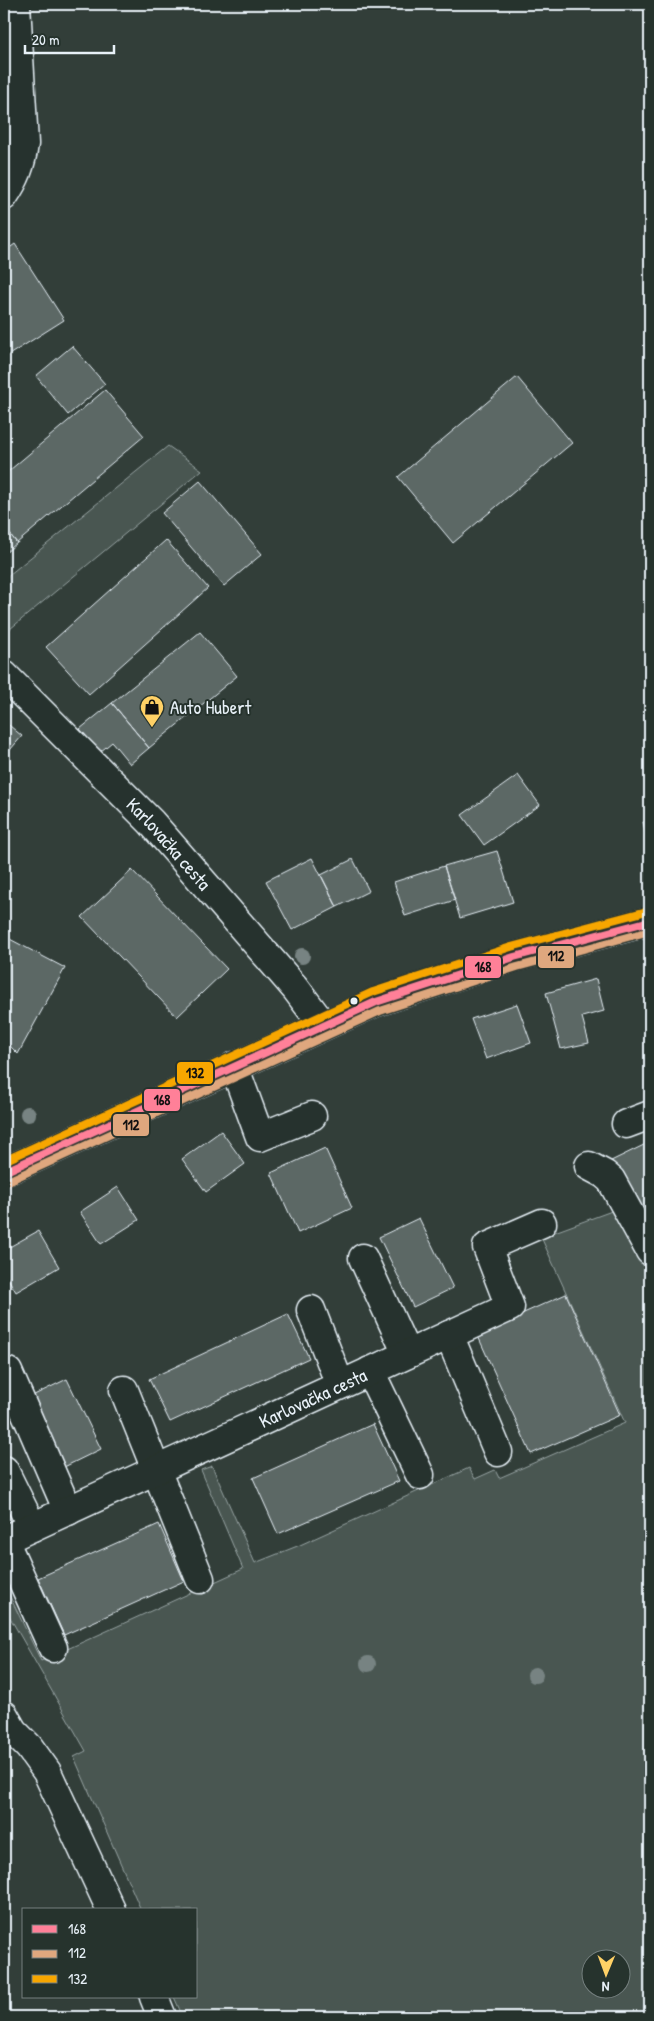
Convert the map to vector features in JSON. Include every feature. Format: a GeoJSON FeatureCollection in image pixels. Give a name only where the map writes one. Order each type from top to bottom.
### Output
{"type":"FeatureCollection","features":[{"type":"Feature","properties":{"kind":"street"},"geometry":{"type":"LineString","coordinates":[[4,196],[13,183],[21,164],[24,144],[16,4]]}},
{"type":"Feature","properties":{"kind":"street","name":"Karlovačka cesta"},"geometry":{"type":"LineString","coordinates":[[4,675],[151,822],[296,989],[323,1025]]}},
{"type":"Feature","properties":{"kind":"street"},"geometry":{"type":"LineString","coordinates":[[4,1172],[376,1002],[514,957],[650,921]]}},
{"type":"Feature","properties":{"kind":"street"},"geometry":{"type":"LineString","coordinates":[[234,1066],[260,1137],[312,1116]]}},
{"type":"Feature","properties":{"kind":"street"},"geometry":{"type":"LineString","coordinates":[[589,1166],[611,1180],[650,1252]]}},
{"type":"Feature","properties":{"kind":"street","name":"Karlovačka cesta"},"geometry":{"type":"LineString","coordinates":[[4,1540],[510,1307],[487,1247],[542,1223]]}},
{"type":"Feature","properties":{"kind":"street"},"geometry":{"type":"LineString","coordinates":[[363,1258],[407,1354]]}},
{"type":"Feature","properties":{"kind":"street"},"geometry":{"type":"LineString","coordinates":[[310,1310],[340,1385]]}},
{"type":"Feature","properties":{"kind":"street"},"geometry":{"type":"LineString","coordinates":[[450,1335],[498,1452]]}},
{"type":"Feature","properties":{"kind":"street"},"geometry":{"type":"LineString","coordinates":[[370,1371],[420,1475]]}},
{"type":"Feature","properties":{"kind":"street"},"geometry":{"type":"LineString","coordinates":[[8,1372],[68,1511]]}},
{"type":"Feature","properties":{"kind":"street"},"geometry":{"type":"LineString","coordinates":[[124,1390],[200,1579]]}},
{"type":"Feature","properties":{"kind":"street"},"geometry":{"type":"LineString","coordinates":[[4,1470],[32,1527]]}},
{"type":"Feature","properties":{"kind":"street"},"geometry":{"type":"LineString","coordinates":[[4,1540],[53,1648]]}},
{"type":"Feature","properties":{"kind":"street"},"geometry":{"type":"LineString","coordinates":[[7,1727],[29,1747],[47,1772],[111,1908]]}},
{"type":"Feature","properties":{"kind":"street"},"geometry":{"type":"LineString","coordinates":[[154,1998],[162,2017]]}},
{"type":"Feature","properties":{"kind":"shaded area"},"geometry":{"type":"Polygon","coordinates":[[[168,446],[202,470],[4,634],[4,579],[168,446]]]}},
{"type":"Feature","properties":{"kind":"shaded area"},"geometry":{"type":"Polygon","coordinates":[[[620,1208],[650,1269],[650,2017],[183,2017],[174,1998],[198,1998],[198,1908],[140,1908],[74,1757],[86,1751],[4,1607],[4,1584],[41,1661],[243,1569],[201,1470],[212,1466],[255,1563],[300,1545],[469,1468],[475,1479],[495,1470],[499,1478],[625,1423],[541,1237],[620,1208]]]}},
{"type":"Feature","properties":{"kind":"building"},"geometry":{"type":"Polygon","coordinates":[[[15,244],[64,320],[4,358],[4,252],[15,244]]]}},
{"type":"Feature","properties":{"kind":"building"},"geometry":{"type":"Polygon","coordinates":[[[72,346],[105,384],[68,415],[36,376],[72,346]]]}},
{"type":"Feature","properties":{"kind":"building"},"geometry":{"type":"Polygon","coordinates":[[[517,377],[572,443],[453,543],[398,477],[517,377]]]}},
{"type":"Feature","properties":{"kind":"building"},"geometry":{"type":"Polygon","coordinates":[[[105,390],[144,436],[17,543],[4,527],[4,475],[105,390]]]}},
{"type":"Feature","properties":{"kind":"building"},"geometry":{"type":"Polygon","coordinates":[[[200,481],[262,554],[224,586],[162,513],[200,481]]]}},
{"type":"Feature","properties":{"kind":"building"},"geometry":{"type":"Polygon","coordinates":[[[4,527],[17,543],[4,554],[4,527]]]}},
{"type":"Feature","properties":{"kind":"building"},"geometry":{"type":"Polygon","coordinates":[[[166,540],[208,588],[89,694],[46,647],[166,540]]]}},
{"type":"Feature","properties":{"kind":"building"},"geometry":{"type":"Polygon","coordinates":[[[200,632],[237,676],[149,748],[112,703],[200,632]]]}},
{"type":"Feature","properties":{"kind":"building"},"geometry":{"type":"Polygon","coordinates":[[[112,703],[149,748],[130,764],[112,742],[100,752],[80,729],[112,703]]]}},
{"type":"Feature","properties":{"kind":"building"},"geometry":{"type":"Polygon","coordinates":[[[4,721],[22,736],[4,757],[4,721]]]}},
{"type":"Feature","properties":{"kind":"building"},"geometry":{"type":"Polygon","coordinates":[[[518,775],[540,805],[484,845],[462,815],[518,775]]]}},
{"type":"Feature","properties":{"kind":"building"},"geometry":{"type":"Polygon","coordinates":[[[650,821],[650,854],[643,822],[650,821]]]}},
{"type":"Feature","properties":{"kind":"building"},"geometry":{"type":"Polygon","coordinates":[[[497,851],[513,902],[460,918],[444,866],[497,851]]]}},
{"type":"Feature","properties":{"kind":"building"},"geometry":{"type":"Polygon","coordinates":[[[312,858],[337,907],[292,930],[266,881],[312,858]]]}},
{"type":"Feature","properties":{"kind":"building"},"geometry":{"type":"Polygon","coordinates":[[[353,859],[369,891],[337,907],[321,875],[353,859]]]}},
{"type":"Feature","properties":{"kind":"building"},"geometry":{"type":"Polygon","coordinates":[[[444,866],[455,900],[405,916],[394,882],[444,866]]]}},
{"type":"Feature","properties":{"kind":"building"},"geometry":{"type":"Polygon","coordinates":[[[132,870],[227,969],[177,1017],[82,917],[132,870]]]}},
{"type":"Feature","properties":{"kind":"building"},"geometry":{"type":"Polygon","coordinates":[[[4,936],[65,968],[18,1054],[4,1040],[4,936]]]}},
{"type":"Feature","properties":{"kind":"building"},"geometry":{"type":"Polygon","coordinates":[[[596,979],[604,1011],[582,1017],[589,1043],[561,1049],[546,993],[596,979]]]}},
{"type":"Feature","properties":{"kind":"building"},"geometry":{"type":"Polygon","coordinates":[[[517,1004],[531,1043],[486,1059],[471,1019],[517,1004]]]}},
{"type":"Feature","properties":{"kind":"building"},"geometry":{"type":"Polygon","coordinates":[[[221,1131],[245,1164],[206,1192],[182,1159],[221,1131]]]}},
{"type":"Feature","properties":{"kind":"building"},"geometry":{"type":"Polygon","coordinates":[[[650,1142],[650,1245],[609,1162],[650,1142]]]}},
{"type":"Feature","properties":{"kind":"building"},"geometry":{"type":"Polygon","coordinates":[[[325,1148],[352,1208],[298,1233],[271,1173],[325,1148]]]}},
{"type":"Feature","properties":{"kind":"building"},"geometry":{"type":"Polygon","coordinates":[[[118,1187],[139,1220],[101,1244],[80,1212],[118,1187]]]}},
{"type":"Feature","properties":{"kind":"building"},"geometry":{"type":"Polygon","coordinates":[[[419,1218],[453,1288],[413,1307],[379,1237],[419,1218]]]}},
{"type":"Feature","properties":{"kind":"building"},"geometry":{"type":"Polygon","coordinates":[[[38,1231],[59,1267],[16,1292],[4,1272],[4,1250],[38,1231]]]}},
{"type":"Feature","properties":{"kind":"building"},"geometry":{"type":"Polygon","coordinates":[[[566,1294],[620,1415],[531,1454],[477,1334],[566,1294]]]}},
{"type":"Feature","properties":{"kind":"building"},"geometry":{"type":"Polygon","coordinates":[[[288,1314],[309,1358],[170,1422],[149,1379],[288,1314]]]}},
{"type":"Feature","properties":{"kind":"building"},"geometry":{"type":"Polygon","coordinates":[[[67,1379],[101,1449],[62,1468],[28,1398],[67,1379]]]}},
{"type":"Feature","properties":{"kind":"building"},"geometry":{"type":"Polygon","coordinates":[[[373,1424],[399,1481],[278,1534],[253,1478],[373,1424]]]}},
{"type":"Feature","properties":{"kind":"building"},"geometry":{"type":"Polygon","coordinates":[[[159,1524],[184,1581],[64,1635],[38,1578],[159,1524]]]}},
{"type":"Feature","properties":{"kind":"transit line","name":"132"},"geometry":{"type":"LineString","coordinates":[[4,1161],[373,992],[511,947],[647,911]]}},
{"type":"Feature","properties":{"kind":"transit line","name":"168"},"geometry":{"type":"LineString","coordinates":[[4,1172],[376,1002],[514,957],[650,921]]}},
{"type":"Feature","properties":{"kind":"transit line","name":"112"},"geometry":{"type":"LineString","coordinates":[[8,1181],[380,1011],[517,967],[650,931]]}},
{"type":"Feature","properties":{"kind":"place","name":"Auto Hubert"},"geometry":{"type":"Point","coordinates":[152,728]}}]}
